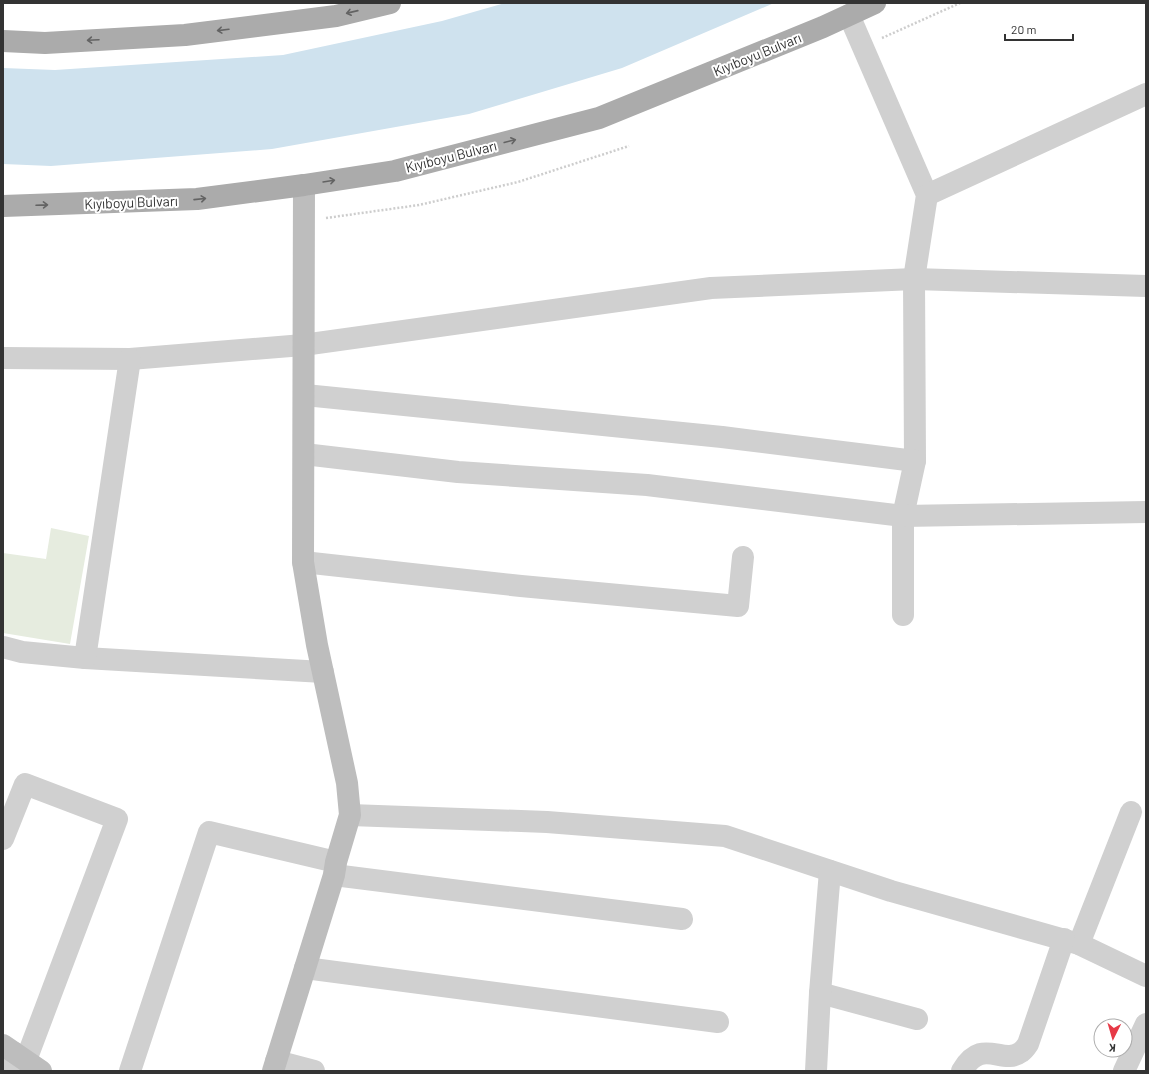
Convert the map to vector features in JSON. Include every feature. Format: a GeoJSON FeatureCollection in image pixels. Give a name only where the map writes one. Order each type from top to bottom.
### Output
{"type":"FeatureCollection","features":[{"type":"Feature","properties":{"kind":"main road"},"geometry":{"type":"LineString","coordinates":[[3,41],[45,43],[185,35],[336,16],[390,3]]}},
{"type":"Feature","properties":{"kind":"main road","name":"Kıyıboyu Bulvarı"},"geometry":{"type":"LineString","coordinates":[[3,206],[197,199],[395,171],[599,118],[875,3]]}},
{"type":"Feature","properties":{"kind":"street"},"geometry":{"type":"LineString","coordinates":[[849,15],[927,195],[914,279],[915,461],[903,516],[903,615]]}},
{"type":"Feature","properties":{"kind":"street"},"geometry":{"type":"LineString","coordinates":[[927,195],[1146,94]]}},
{"type":"Feature","properties":{"kind":"street"},"geometry":{"type":"LineString","coordinates":[[304,185],[305,221],[303,344],[305,395],[303,562],[317,645],[347,783],[350,815],[275,1066],[314,1071]]}},
{"type":"Feature","properties":{"kind":"street"},"geometry":{"type":"LineString","coordinates":[[3,358],[130,359],[303,344],[711,288],[914,279],[1146,286]]}},
{"type":"Feature","properties":{"kind":"street"},"geometry":{"type":"LineString","coordinates":[[85,658],[130,359]]}},
{"type":"Feature","properties":{"kind":"street"},"geometry":{"type":"LineString","coordinates":[[305,395],[722,437],[915,461]]}},
{"type":"Feature","properties":{"kind":"street"},"geometry":{"type":"LineString","coordinates":[[304,454],[458,472],[647,485],[903,516],[1146,512]]}},
{"type":"Feature","properties":{"kind":"street"},"geometry":{"type":"LineString","coordinates":[[303,562],[522,586],[738,606],[743,557]]}},
{"type":"Feature","properties":{"kind":"street"},"geometry":{"type":"LineString","coordinates":[[3,647],[22,652],[85,658],[323,672]]}},
{"type":"Feature","properties":{"kind":"street"},"geometry":{"type":"LineString","coordinates":[[3,839],[24,784],[117,819],[19,1060]]}},
{"type":"Feature","properties":{"kind":"street"},"geometry":{"type":"LineString","coordinates":[[962,1071],[967,1062],[974,1056],[980,1054],[1016,1055],[1028,1044],[1071,941],[1131,812]]}},
{"type":"Feature","properties":{"kind":"street"},"geometry":{"type":"LineString","coordinates":[[350,815],[547,822],[725,836],[891,891],[1071,941],[1146,976]]}},
{"type":"Feature","properties":{"kind":"street"},"geometry":{"type":"LineString","coordinates":[[130,1071],[209,832],[335,869],[682,918]]}},
{"type":"Feature","properties":{"kind":"street"},"geometry":{"type":"LineString","coordinates":[[816,1071],[820,993],[830,871]]}},
{"type":"Feature","properties":{"kind":"street"},"geometry":{"type":"LineString","coordinates":[[305,968],[718,1022]]}},
{"type":"Feature","properties":{"kind":"street"},"geometry":{"type":"LineString","coordinates":[[820,993],[917,1019]]}},
{"type":"Feature","properties":{"kind":"street"},"geometry":{"type":"LineString","coordinates":[[1124,1071],[1146,1024]]}},
{"type":"Feature","properties":{"kind":"path"},"geometry":{"type":"LineString","coordinates":[[863,48],[960,3]]}},
{"type":"Feature","properties":{"kind":"path"},"geometry":{"type":"LineString","coordinates":[[305,221],[418,205],[518,182],[629,146]]}},
{"type":"Feature","properties":{"kind":"shaded area"},"geometry":{"type":"Polygon","coordinates":[[[51,528],[89,536],[70,644],[3,633],[3,553],[46,559],[51,528]]]}},
{"type":"Feature","properties":{"kind":"water"},"geometry":{"type":"Polygon","coordinates":[[[505,3],[774,3],[622,68],[469,114],[272,149],[51,166],[3,164],[3,68],[55,70],[283,55],[442,21],[505,3]]]}}]}
